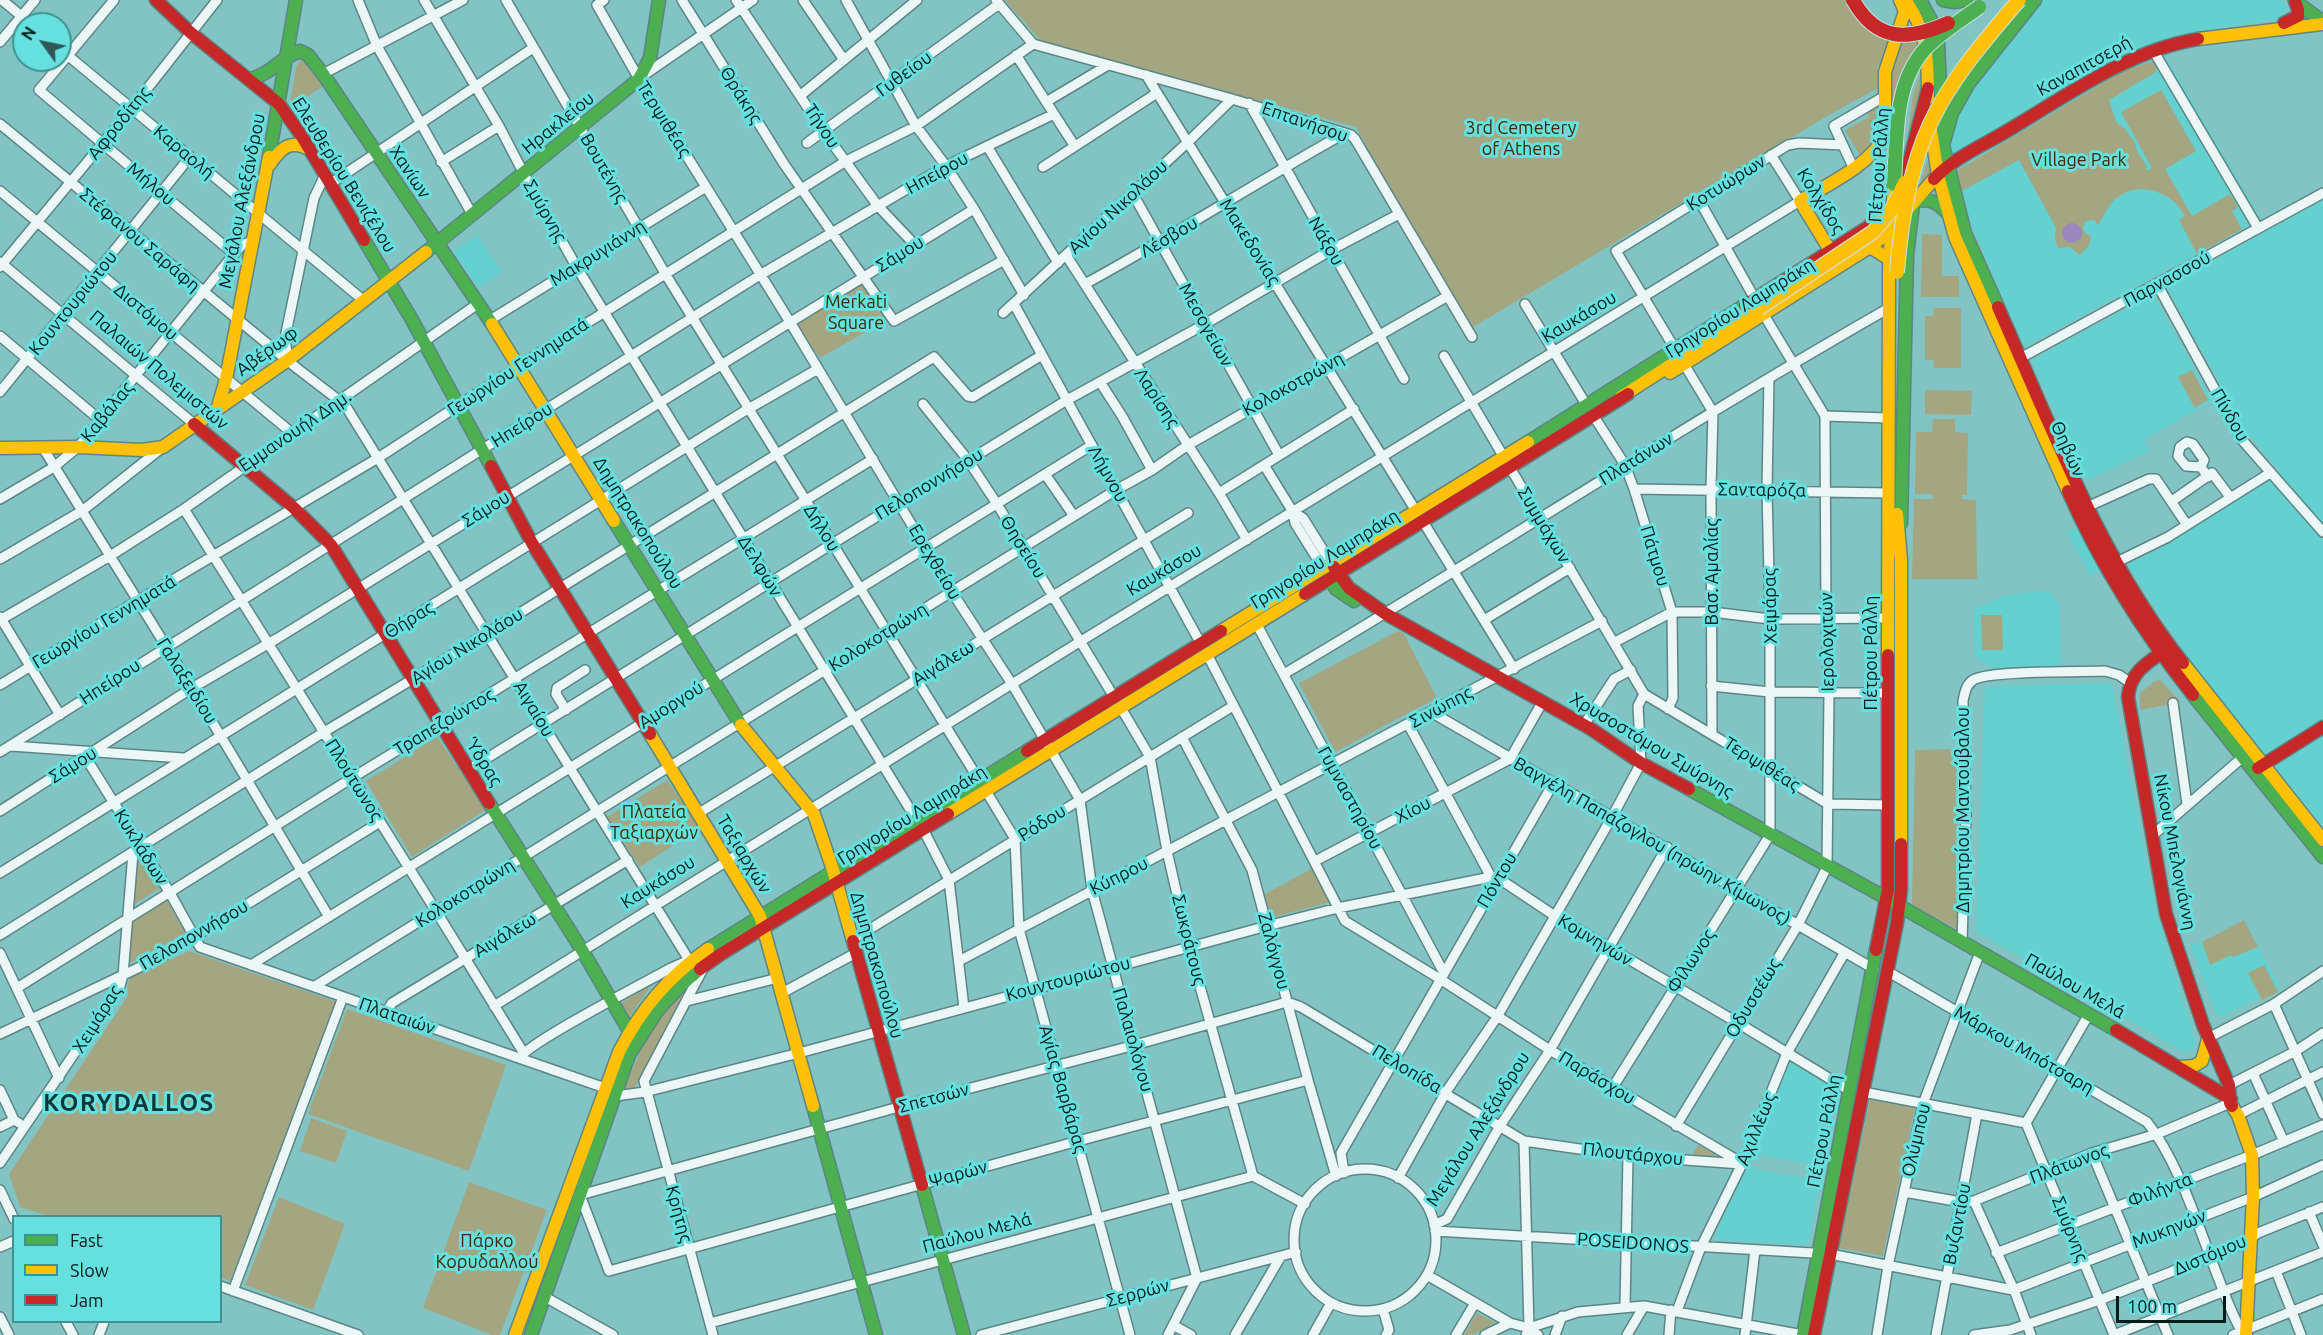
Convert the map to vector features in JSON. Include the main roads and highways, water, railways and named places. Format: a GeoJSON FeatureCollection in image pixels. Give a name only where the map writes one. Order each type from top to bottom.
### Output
{"type":"FeatureCollection","features":[{"type":"Feature","properties":{"kind":"main road","name":"Ελευθερίου Βενιζέλου"},"geometry":{"type":"LineString","coordinates":[[156,0],[191,33],[279,104],[389,280],[458,406]]}},
{"type":"Feature","properties":{"kind":"main road","name":"Ηρακλείου"},"geometry":{"type":"LineString","coordinates":[[389,280],[524,174],[639,79],[650,58],[659,0]]}},
{"type":"Feature","properties":{"kind":"main road"},"geometry":{"type":"LineString","coordinates":[[1853,0],[1863,18],[1876,27],[1907,36],[1929,32],[1984,3]]}},
{"type":"Feature","properties":{"kind":"main road","name":"Θηβών"},"geometry":{"type":"LineString","coordinates":[[1903,0],[1916,16],[1924,35],[1929,62],[1930,128],[1943,171],[1965,233],[2076,512],[2121,594],[2258,767],[2323,857]]}},
{"type":"Feature","properties":{"kind":"main road","name":"Καυκάσου"},"geometry":{"type":"LineString","coordinates":[[1800,201],[1875,152],[1885,140],[1885,72],[1904,17],[1903,0]]}},
{"type":"Feature","properties":{"kind":"main road","name":"Θηβών"},"geometry":{"type":"LineString","coordinates":[[1920,0],[1932,22],[1938,43],[1943,171],[1948,214],[1963,257],[2086,507],[2168,653],[2243,757],[2258,767],[2323,840]]}},
{"type":"Feature","properties":{"kind":"main road"},"geometry":{"type":"LineString","coordinates":[[1943,0],[1954,2],[1966,0]]}},
{"type":"Feature","properties":{"kind":"main road","name":"Πέτρου Ράλλη"},"geometry":{"type":"LineString","coordinates":[[1901,561],[1896,493],[1897,272],[1900,235],[1925,136],[1939,106],[1955,81],[2019,0]]}},
{"type":"Feature","properties":{"kind":"main road"},"geometry":{"type":"LineString","coordinates":[[1943,145],[1949,121],[1957,104],[2035,0]]}},
{"type":"Feature","properties":{"kind":"main road"},"geometry":{"type":"LineString","coordinates":[[2294,0],[2323,23]]}},
{"type":"Feature","properties":{"kind":"main road"},"geometry":{"type":"LineString","coordinates":[[2268,29],[2296,20],[2300,12],[2294,0]]}},
{"type":"Feature","properties":{"kind":"main road","name":"Μεγάλου Αλεξάνδρου"},"geometry":{"type":"LineString","coordinates":[[218,407],[238,320],[279,104],[293,22],[293,1]]}},
{"type":"Feature","properties":{"kind":"main road","name":"Πέτρου Ράλλη"},"geometry":{"type":"LineString","coordinates":[[1881,970],[1887,899],[1889,259],[1893,188],[1902,102],[1910,72],[1929,46],[1984,3]]}},
{"type":"Feature","properties":{"kind":"main road","name":"Χανίων"},"geometry":{"type":"LineString","coordinates":[[293,22],[297,36],[309,56],[479,303],[547,409]]}},
{"type":"Feature","properties":{"kind":"main road","name":"Καναπιτσερή"},"geometry":{"type":"LineString","coordinates":[[1943,171],[2105,73],[2154,50],[2204,37],[2323,23]]}},
{"type":"Feature","properties":{"kind":"main road"},"geometry":{"type":"LineString","coordinates":[[250,79],[266,75],[287,55],[300,51],[309,56]]}},
{"type":"Feature","properties":{"kind":"main road"},"geometry":{"type":"LineString","coordinates":[[1928,88],[1939,99],[1957,104]]}},
{"type":"Feature","properties":{"kind":"main road"},"geometry":{"type":"LineString","coordinates":[[1892,228],[1928,88]]}},
{"type":"Feature","properties":{"kind":"main road"},"geometry":{"type":"LineString","coordinates":[[1621,397],[1857,245],[1876,229],[1896,202],[1925,136]]}},
{"type":"Feature","properties":{"kind":"main road"},"geometry":{"type":"LineString","coordinates":[[267,168],[277,153],[287,145],[297,143],[309,149]]}},
{"type":"Feature","properties":{"kind":"main road","name":"Γρηγορίου Λαμπράκη"},"geometry":{"type":"LineString","coordinates":[[632,1037],[666,1000],[705,964],[762,922],[1590,410],[1675,349],[1840,267],[1870,247],[1892,228],[1943,171]]}},
{"type":"Feature","properties":{"kind":"main road","name":"Γρηγορίου Λαμπράκη"},"geometry":{"type":"LineString","coordinates":[[1590,410],[1642,389],[1684,364],[1760,307],[1830,250],[1876,219],[1889,202],[1893,188]]}},
{"type":"Feature","properties":{"kind":"main road"},"geometry":{"type":"LineString","coordinates":[[1914,203],[1923,199],[1930,200],[1939,204],[1948,214]]}},
{"type":"Feature","properties":{"kind":"main road","name":"Κολχίδος"},"geometry":{"type":"LineString","coordinates":[[1800,201],[1840,267]]}},
{"type":"Feature","properties":{"kind":"main road","name":"Πέτρου Ράλλη"},"geometry":{"type":"LineString","coordinates":[[1803,1335],[1824,1254],[1881,970],[1899,906],[1901,889],[1901,561],[1907,255],[1914,203]]}},
{"type":"Feature","properties":{"kind":"main road"},"geometry":{"type":"LineString","coordinates":[[1870,247],[1889,259]]}},
{"type":"Feature","properties":{"kind":"main road","name":"Αβέρωφ"},"geometry":{"type":"LineString","coordinates":[[0,448],[78,447],[142,450],[163,447],[288,360],[389,280]]}},
{"type":"Feature","properties":{"kind":"main road","name":"Ταξιαρχών"},"geometry":{"type":"LineString","coordinates":[[458,406],[506,497],[559,589],[588,632],[699,813],[762,922],[876,1335]]}},
{"type":"Feature","properties":{"kind":"main road","name":"Δημητρακοπούλου"},"geometry":{"type":"LineString","coordinates":[[547,409],[740,723],[817,818],[964,1335]]}},
{"type":"Feature","properties":{"kind":"main road","name":"Παλαιών Πολεμιστών"},"geometry":{"type":"LineString","coordinates":[[194,424],[294,508]]}},
{"type":"Feature","properties":{"kind":"main road","name":"Ύδρας"},"geometry":{"type":"LineString","coordinates":[[294,508],[330,545],[495,814],[582,950],[632,1037]]}},
{"type":"Feature","properties":{"kind":"main road","name":"Γρηγορίου Λαμπράκη"},"geometry":{"type":"LineString","coordinates":[[1204,649],[1256,623],[1330,571]]}},
{"type":"Feature","properties":{"kind":"main road","name":"Χρυσοστόμου Σμύρνης"},"geometry":{"type":"LineString","coordinates":[[1330,571],[1349,588],[1386,614],[1543,701],[1641,763],[1899,906]]}},
{"type":"Feature","properties":{"kind":"main road","name":"Νίκου Μπελογιάννη"},"geometry":{"type":"LineString","coordinates":[[2168,653],[2137,680],[2129,682],[2128,697],[2132,728],[2166,914],[2207,1041],[2217,1059],[2232,1101]]}},
{"type":"Feature","properties":{"kind":"main road"},"geometry":{"type":"LineString","coordinates":[[2258,767],[2323,727]]}},
{"type":"Feature","properties":{"kind":"main road","name":"Παύλου Μελά"},"geometry":{"type":"LineString","coordinates":[[1899,906],[2205,1081],[2232,1101]]}},
{"type":"Feature","properties":{"kind":"main road","name":"Γρηγορίου Λαμπράκη"},"geometry":{"type":"LineString","coordinates":[[515,1335],[632,1037],[659,989],[689,960],[762,922]]}},
{"type":"Feature","properties":{"kind":"main road"},"geometry":{"type":"LineString","coordinates":[[2180,1067],[2192,1067],[2202,1062],[2207,1053],[2207,1041]]}},
{"type":"Feature","properties":{"kind":"main road"},"geometry":{"type":"LineString","coordinates":[[2205,1081],[2211,1060],[2207,1041]]}},
{"type":"Feature","properties":{"kind":"main road"},"geometry":{"type":"LineString","coordinates":[[2205,1081],[2214,1071],[2217,1059]]}},
{"type":"Feature","properties":{"kind":"main road","name":"Γρηγορίου Λαμπράκη"},"geometry":{"type":"LineString","coordinates":[[531,1335],[580,1195],[610,1092]]}},
{"type":"Feature","properties":{"kind":"main road"},"geometry":{"type":"LineString","coordinates":[[2232,1101],[2252,1155],[2253,1197],[2249,1281],[2242,1333]]}},
{"type":"Feature","properties":{"kind":"main road","name":"Πέτρου Ράλλη"},"geometry":{"type":"LineString","coordinates":[[1814,1335],[1824,1254]]}},
{"type":"Feature","properties":{"kind":"district","name":"KORYDALLOS"},"geometry":{"type":"Point","coordinates":[129,1103]}},
{"type":"Feature","properties":{"kind":"park label","name":"3rd Cemetery of Athens"},"geometry":{"type":"Point","coordinates":[1521,138]}},
{"type":"Feature","properties":{"kind":"park label","name":"Village Park"},"geometry":{"type":"Point","coordinates":[2079,160]}},
{"type":"Feature","properties":{"kind":"park label","name":"Merkati Square"},"geometry":{"type":"Point","coordinates":[856,312]}},
{"type":"Feature","properties":{"kind":"park label","name":"Πλατεία Ταξιαρχών"},"geometry":{"type":"Point","coordinates":[654,822]}},
{"type":"Feature","properties":{"kind":"park label","name":"Πάρκο Κορυδαλλού"},"geometry":{"type":"Point","coordinates":[487,1251]}}]}
